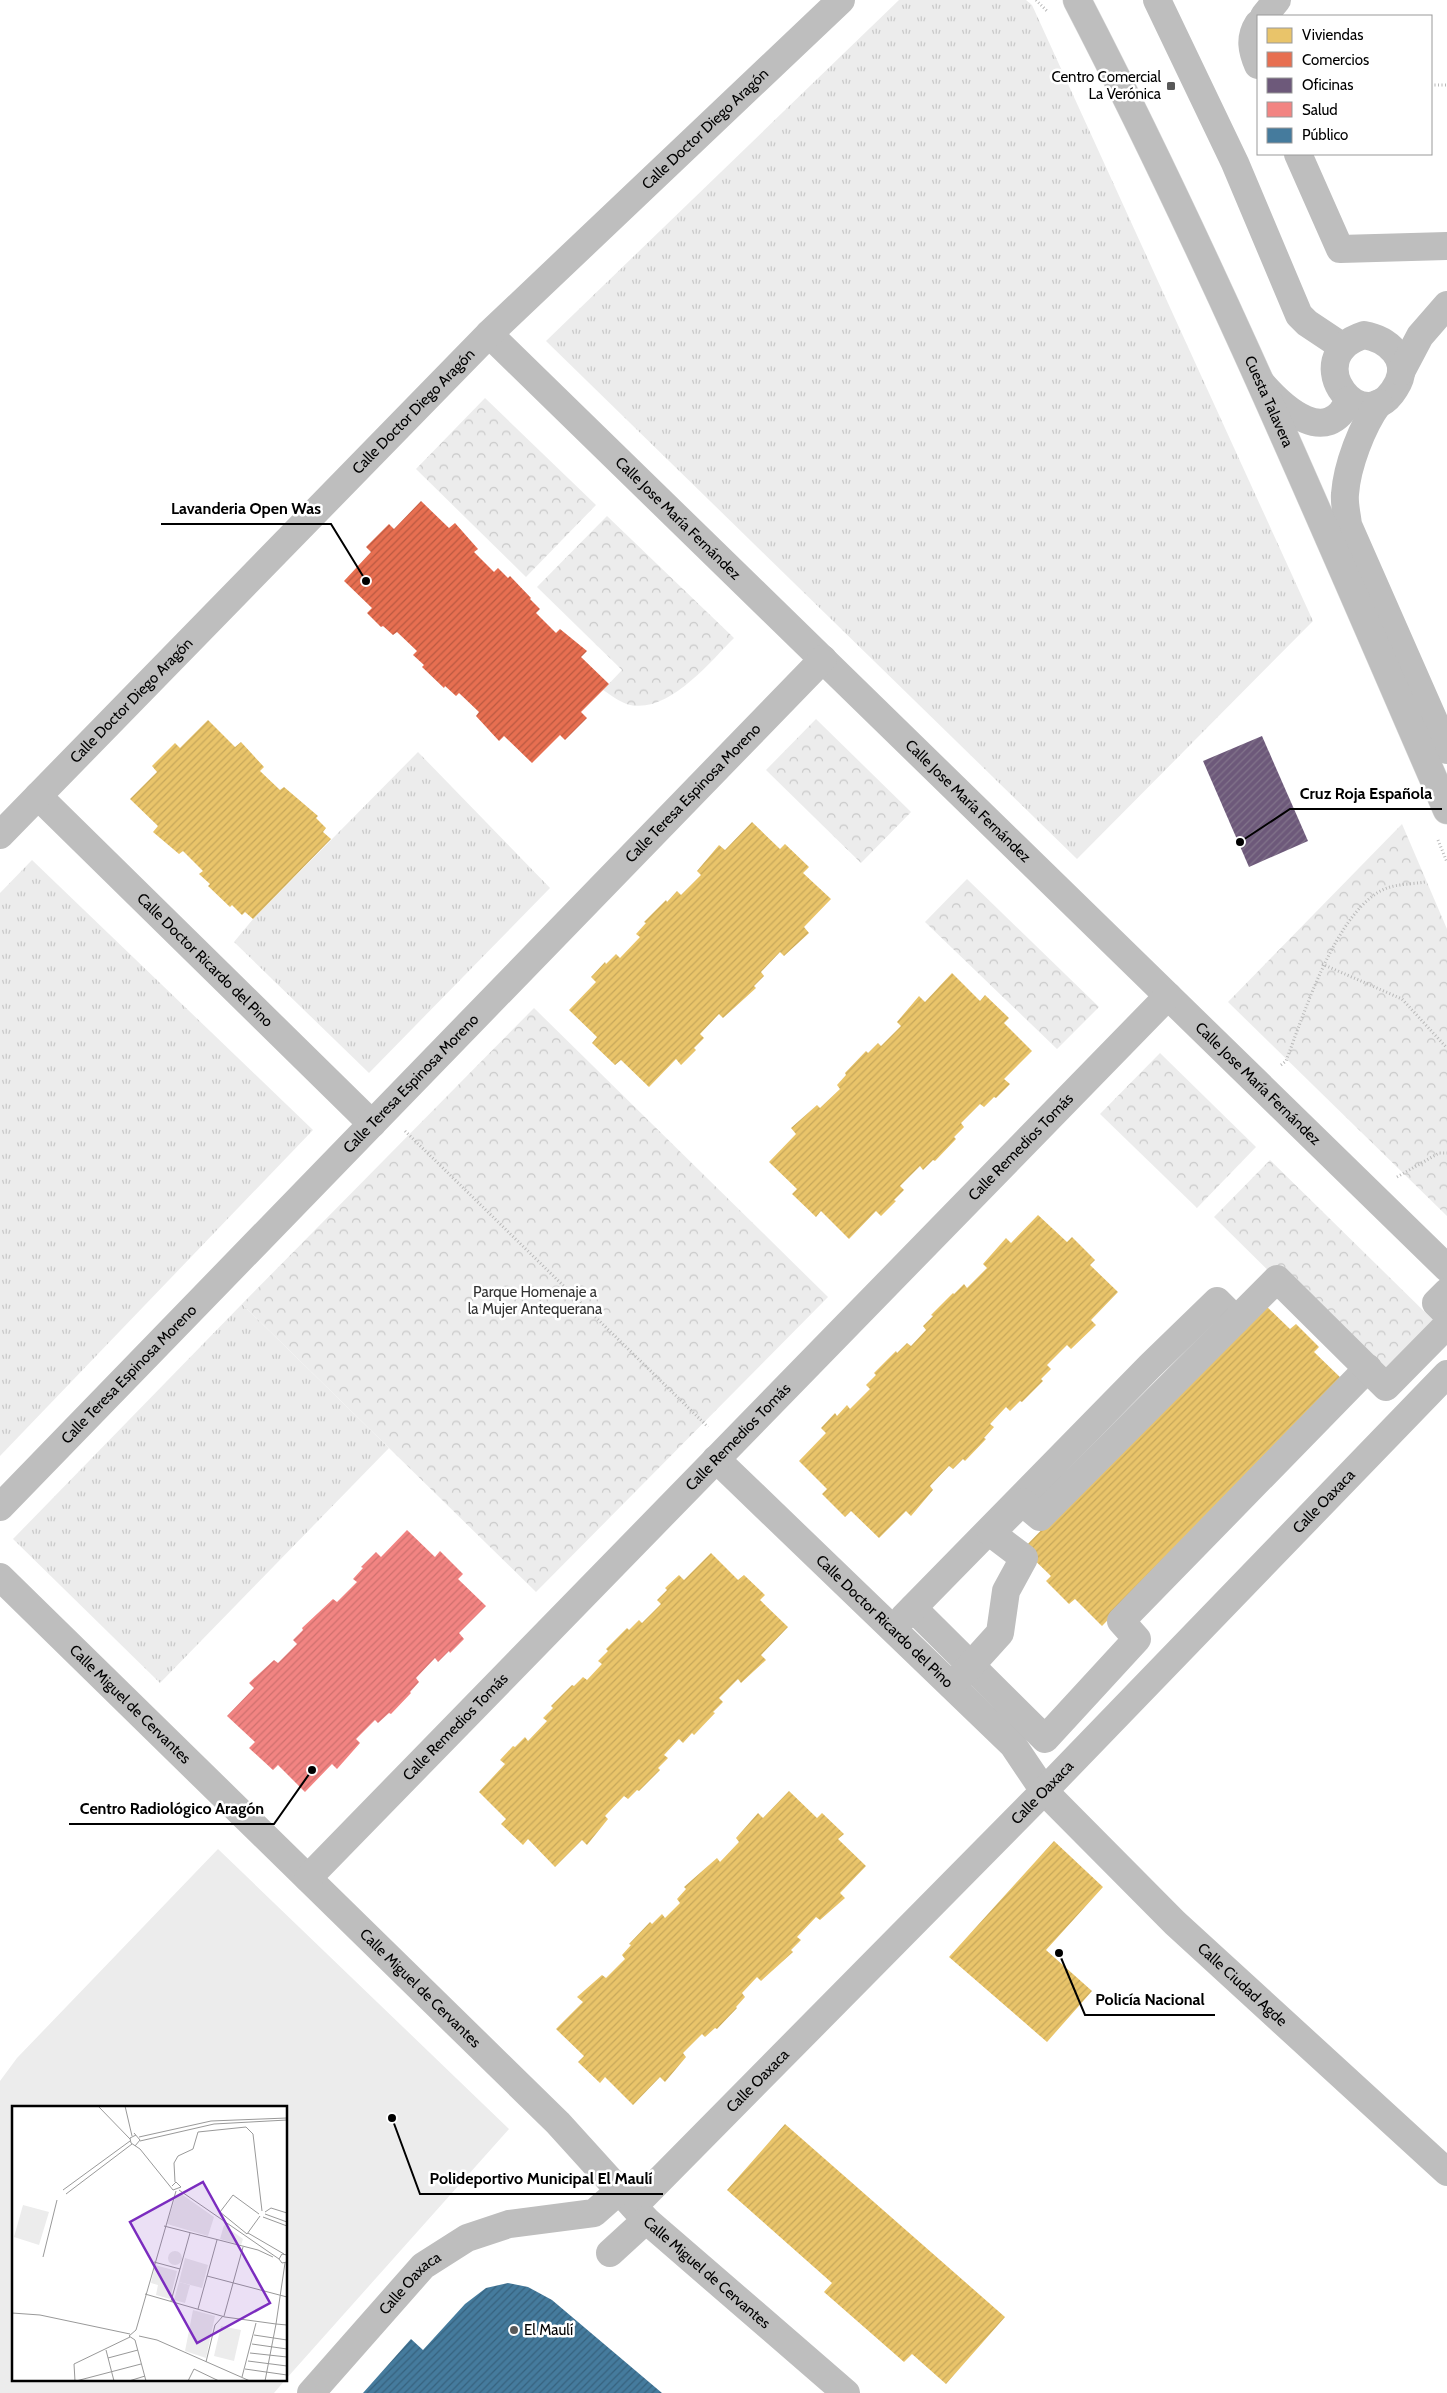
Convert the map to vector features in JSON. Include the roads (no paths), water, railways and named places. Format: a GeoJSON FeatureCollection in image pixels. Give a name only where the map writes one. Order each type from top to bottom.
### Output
{"type":"FeatureCollection","features":[{"type":"Feature","properties":{"kind":"street","name":"Calle Doctor Diego Aragón"},"geometry":{"type":"LineString","coordinates":[[0,835],[489,334],[841,0]]}},
{"type":"Feature","properties":{"kind":"street","name":"Cuesta Talavera"},"geometry":{"type":"LineString","coordinates":[[1077,0],[1126,93],[1260,381],[1447,810]]}},
{"type":"Feature","properties":{"kind":"street"},"geometry":{"type":"LineString","coordinates":[[1157,0],[1235,163],[1298,315],[1343,348]]}},
{"type":"Feature","properties":{"kind":"street"},"geometry":{"type":"LineString","coordinates":[[1265,15],[1277,0]]}},
{"type":"Feature","properties":{"kind":"street"},"geometry":{"type":"LineString","coordinates":[[1257,27],[1253,37],[1252,50],[1257,62]]}},
{"type":"Feature","properties":{"kind":"street"},"geometry":{"type":"LineString","coordinates":[[1298,155],[1340,249],[1447,246]]}},
{"type":"Feature","properties":{"kind":"street"},"geometry":{"type":"LineString","coordinates":[[1443,309],[1420,336],[1391,395],[1379,403],[1364,406],[1349,400],[1339,388],[1335,374],[1336,360],[1343,348],[1352,339],[1364,335],[1371,336],[1416,327],[1443,309]]}},
{"type":"Feature","properties":{"kind":"street","name":"Calle Jose María Fernández"},"geometry":{"type":"LineString","coordinates":[[489,334],[1447,1268]]}},
{"type":"Feature","properties":{"kind":"street"},"geometry":{"type":"LineString","coordinates":[[1371,336],[1391,347],[1401,362],[1401,372]]}},
{"type":"Feature","properties":{"kind":"street"},"geometry":{"type":"LineString","coordinates":[[1260,381],[1289,411],[1319,423],[1325,423],[1337,417],[1349,400]]}},
{"type":"Feature","properties":{"kind":"street"},"geometry":{"type":"LineString","coordinates":[[1379,403],[1361,436],[1348,478],[1345,494],[1348,525],[1447,750]]}},
{"type":"Feature","properties":{"kind":"street","name":"Calle Teresa Espinosa Moreno"},"geometry":{"type":"LineString","coordinates":[[0,1507],[823,660]]}},
{"type":"Feature","properties":{"kind":"street","name":"Calle Doctor Ricardo del Pino"},"geometry":{"type":"LineString","coordinates":[[38,796],[378,1117]]}},
{"type":"Feature","properties":{"kind":"street","name":"Calle Remedios Tomás"},"geometry":{"type":"LineString","coordinates":[[308,1878],[1168,996]]}},
{"type":"Feature","properties":{"kind":"street"},"geometry":{"type":"LineString","coordinates":[[967,1670],[1000,1633],[1006,1591],[1024,1558],[991,1533],[1022,1502],[1040,1517],[1277,1279],[1386,1386],[1447,1324]]}},
{"type":"Feature","properties":{"kind":"street"},"geometry":{"type":"LineString","coordinates":[[1447,1292],[1436,1303],[1447,1314]]}},
{"type":"Feature","properties":{"kind":"street"},"geometry":{"type":"LineString","coordinates":[[1236,1320],[1217,1301],[1150,1366],[908,1613],[967,1670],[1045,1739],[1138,1639],[1121,1621],[1368,1368]]}},
{"type":"Feature","properties":{"kind":"street"},"geometry":{"type":"LineString","coordinates":[[1150,1366],[1171,1385]]}},
{"type":"Feature","properties":{"kind":"street","name":"Calle Oaxaca"},"geometry":{"type":"LineString","coordinates":[[310,2393],[423,2266],[467,2238],[510,2224],[594,2213],[633,2205],[1044,1790],[1447,1374]]}},
{"type":"Feature","properties":{"kind":"street"},"geometry":{"type":"LineString","coordinates":[[1090,1428],[1110,1446]]}},
{"type":"Feature","properties":{"kind":"street","name":"Calle Doctor Ricardo del Pino"},"geometry":{"type":"LineString","coordinates":[[722,1453],[1013,1746],[1044,1790]]}},
{"type":"Feature","properties":{"kind":"street","name":"Calle Miguel de Cervantes"},"geometry":{"type":"LineString","coordinates":[[0,1577],[558,2123],[633,2205],[846,2393]]}},
{"type":"Feature","properties":{"kind":"street","name":"Calle Ciudad Agde"},"geometry":{"type":"LineString","coordinates":[[1044,1790],[1175,1922],[1447,2172]]}},
{"type":"Feature","properties":{"kind":"street"},"geometry":{"type":"LineString","coordinates":[[610,2254],[633,2205]]}},
{"type":"Feature","properties":{"kind":"place","name":"Centro Comercial La Verónica"},"geometry":{"type":"Point","coordinates":[1171,86]}},
{"type":"Feature","properties":{"kind":"place","name":"Lavanderia Open Was"},"geometry":{"type":"Point","coordinates":[366,581]}},
{"type":"Feature","properties":{"kind":"place","name":"Cruz Roja Española"},"geometry":{"type":"Point","coordinates":[1240,842]}},
{"type":"Feature","properties":{"kind":"place","name":"Centro Radiológico Aragón"},"geometry":{"type":"Point","coordinates":[312,1770]}},
{"type":"Feature","properties":{"kind":"place","name":"Policía Nacional"},"geometry":{"type":"Point","coordinates":[1059,1953]}},
{"type":"Feature","properties":{"kind":"place","name":"Polideportivo Municipal El Maulí"},"geometry":{"type":"Point","coordinates":[392,2118]}},
{"type":"Feature","properties":{"kind":"place","name":"El Maulí"},"geometry":{"type":"Point","coordinates":[514,2330]}},
{"type":"Feature","properties":{"kind":"park label","name":"Parque Homenaje a la Mujer Antequerana"},"geometry":{"type":"Point","coordinates":[535,1300]}}]}
